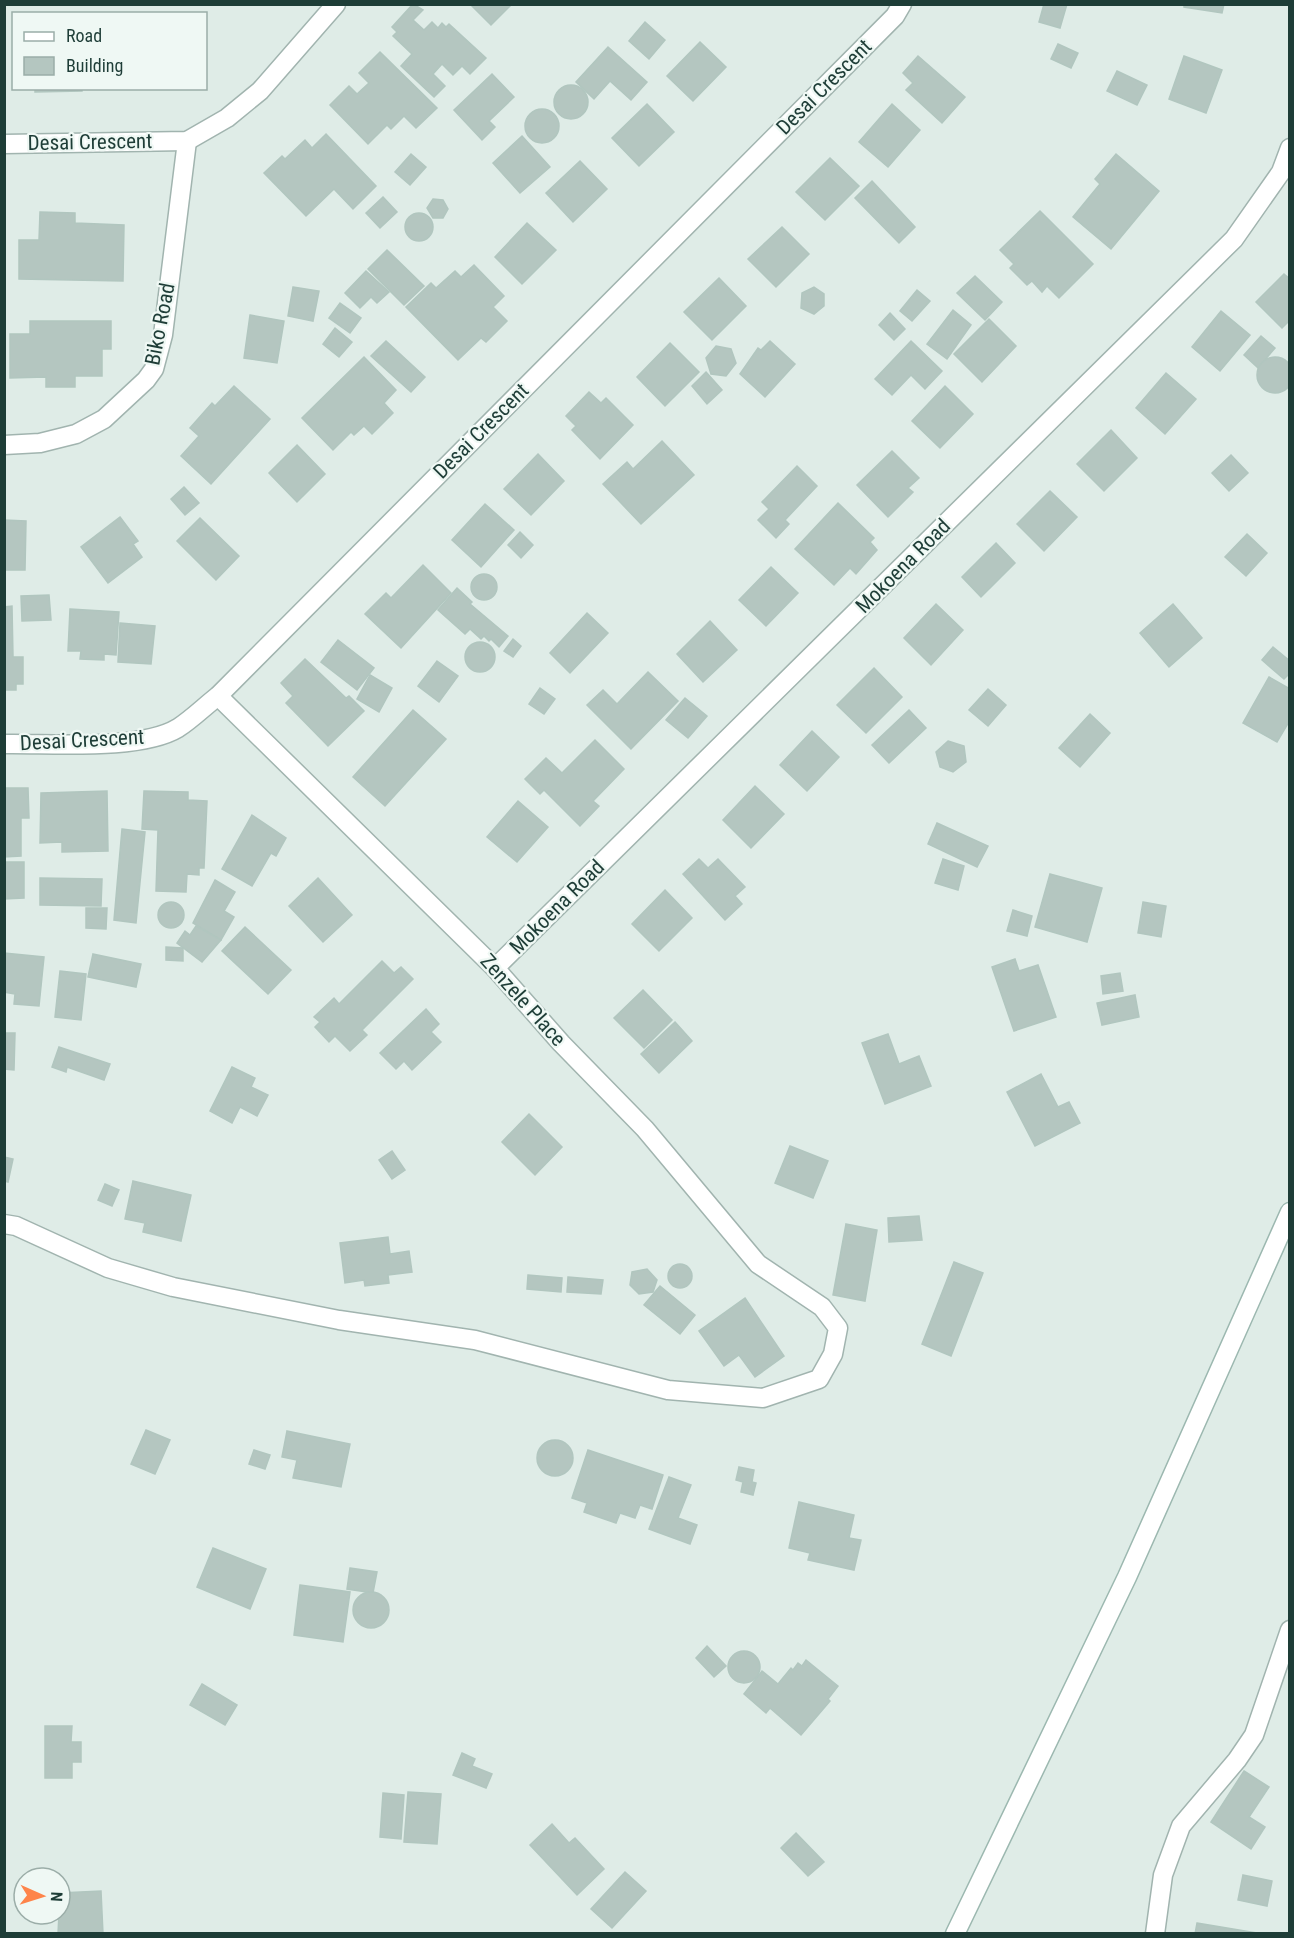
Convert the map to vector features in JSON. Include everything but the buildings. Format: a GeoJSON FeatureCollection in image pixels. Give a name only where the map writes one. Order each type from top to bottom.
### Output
{"type":"FeatureCollection","features":[{"type":"Feature","properties":{"kind":"street","name":"Desai Crescent"},"geometry":{"type":"LineString","coordinates":[[4,144],[187,141],[227,118],[260,91],[336,4]]}},
{"type":"Feature","properties":{"kind":"street","name":"Desai Crescent"},"geometry":{"type":"LineString","coordinates":[[4,744],[109,743],[145,740],[177,729],[218,696],[895,16],[903,4]]}},
{"type":"Feature","properties":{"kind":"street","name":"Biko Road"},"geometry":{"type":"LineString","coordinates":[[4,446],[40,443],[76,434],[104,419],[146,380],[154,369],[163,335],[187,141]]}},
{"type":"Feature","properties":{"kind":"street","name":"Mokoena Road"},"geometry":{"type":"LineString","coordinates":[[495,968],[1234,239],[1281,171],[1290,148]]}},
{"type":"Feature","properties":{"kind":"street","name":"Zenzele Place"},"geometry":{"type":"LineString","coordinates":[[4,1224],[16,1226],[108,1268],[173,1287],[339,1320],[475,1340],[668,1390],[763,1398],[819,1379],[833,1354],[838,1328],[822,1308],[758,1264],[645,1130],[561,1043],[495,968],[218,696]]}},
{"type":"Feature","properties":{"kind":"street"},"geometry":{"type":"LineString","coordinates":[[955,1934],[1127,1577],[1290,1212]]}},
{"type":"Feature","properties":{"kind":"street"},"geometry":{"type":"LineString","coordinates":[[1155,1934],[1163,1875],[1181,1826],[1237,1760],[1254,1735],[1290,1630]]}}]}
